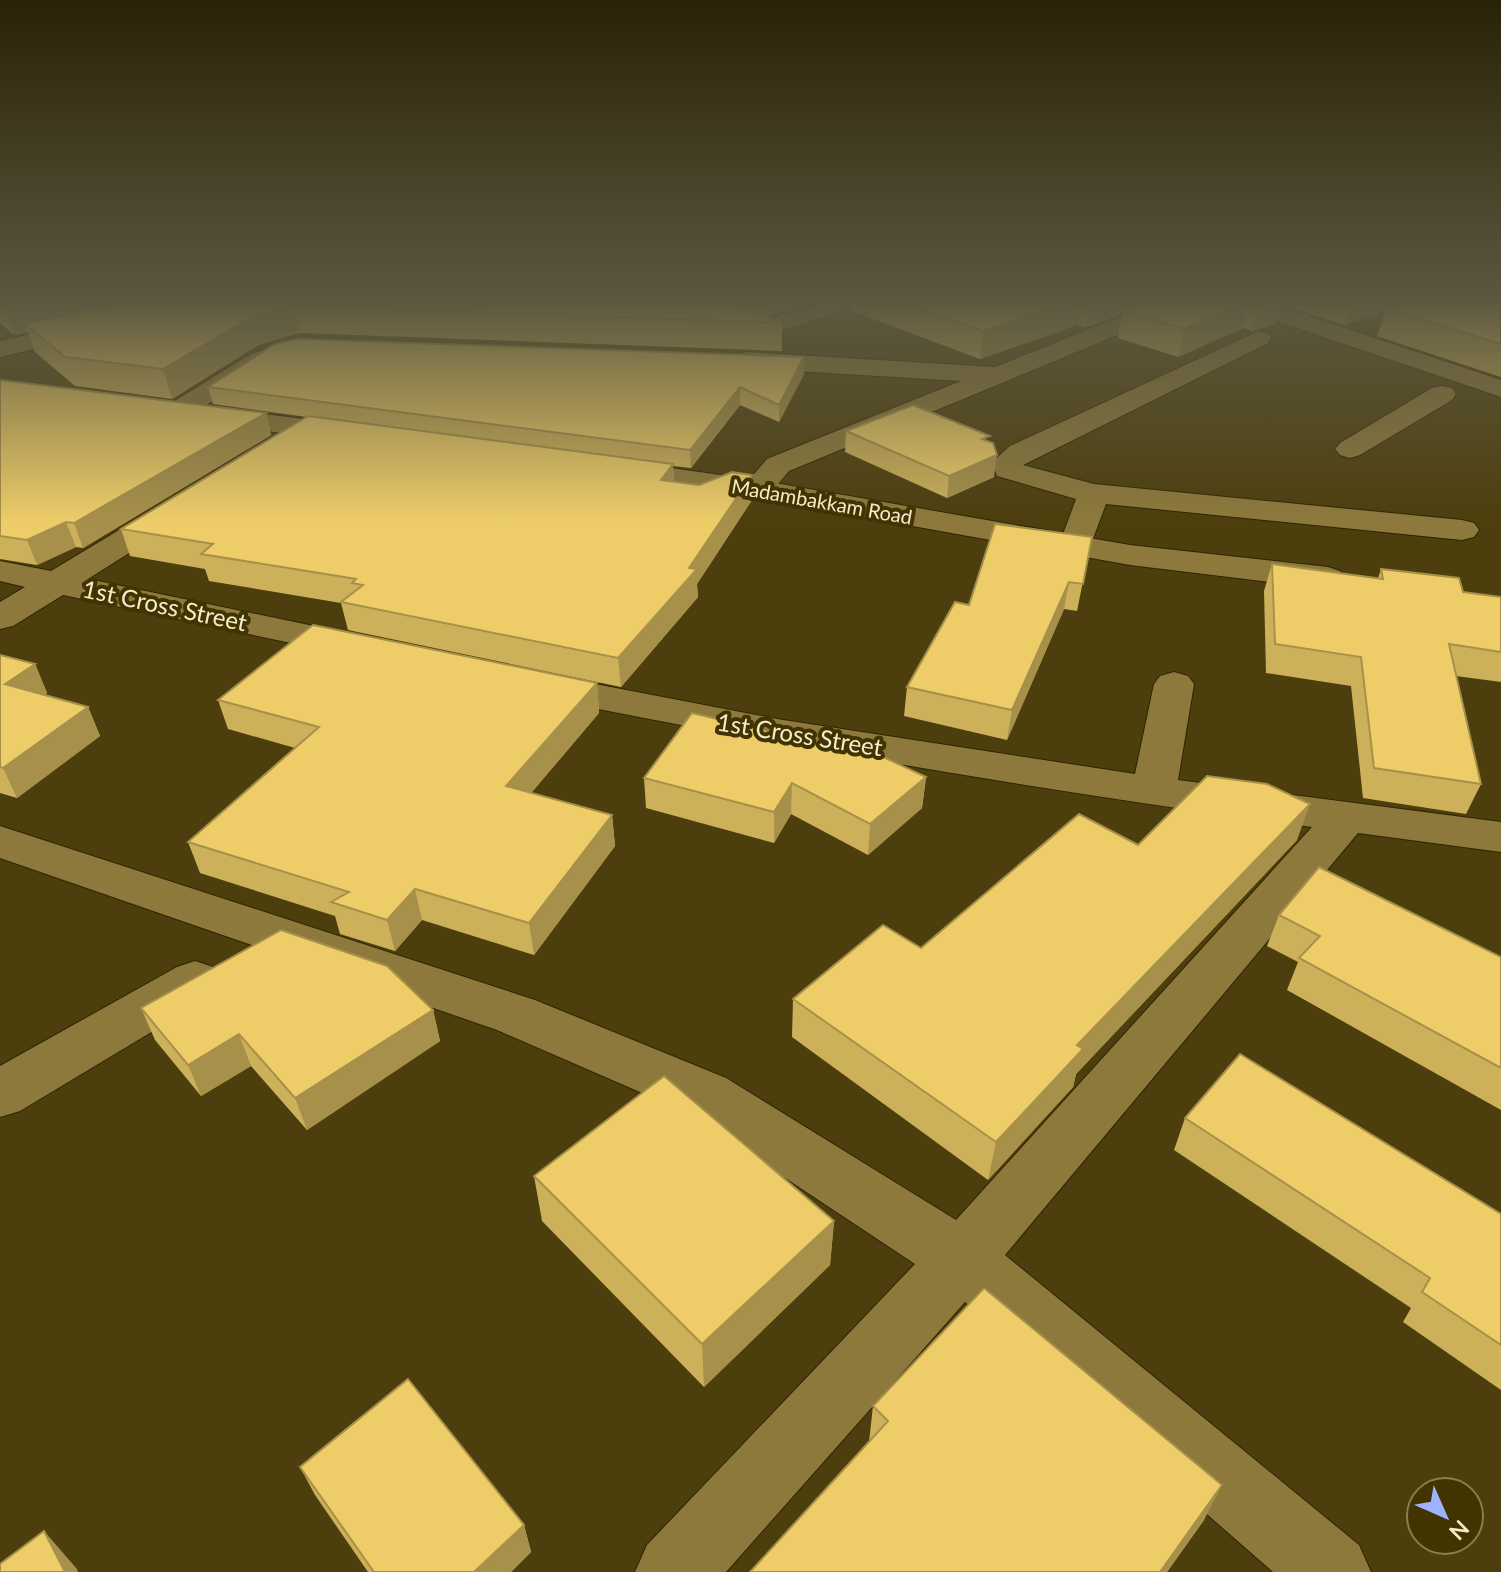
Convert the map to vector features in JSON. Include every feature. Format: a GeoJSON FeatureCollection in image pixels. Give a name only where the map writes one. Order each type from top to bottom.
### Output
{"type":"FeatureCollection","features":[{"type":"Feature","properties":{"kind":"street"},"geometry":{"type":"LineString","coordinates":[[229,375],[163,409],[384,439]]}},
{"type":"Feature","properties":{"kind":"street"},"geometry":{"type":"LineString","coordinates":[[757,489],[778,465],[996,375]]}},
{"type":"Feature","properties":{"kind":"street"},"geometry":{"type":"LineString","coordinates":[[1181,375],[1021,452],[1007,462],[1008,470],[1053,485],[1094,493],[1462,530]]}},
{"type":"Feature","properties":{"kind":"street"},"geometry":{"type":"LineString","coordinates":[[1461,375],[1501,389]]}},
{"type":"Feature","properties":{"kind":"street"},"geometry":{"type":"LineString","coordinates":[[1387,377],[1501,413]]}},
{"type":"Feature","properties":{"kind":"street"},"geometry":{"type":"LineString","coordinates":[[1350,449],[1442,394]]}},
{"type":"Feature","properties":{"kind":"street"},"geometry":{"type":"LineString","coordinates":[[268,453],[307,429]]}},
{"type":"Feature","properties":{"kind":"street","name":"Madambakkam Road"},"geometry":{"type":"LineString","coordinates":[[586,466],[757,489],[1130,555],[1362,582]]}},
{"type":"Feature","properties":{"kind":"street"},"geometry":{"type":"LineString","coordinates":[[0,618],[202,493]]}},
{"type":"Feature","properties":{"kind":"street"},"geometry":{"type":"LineString","coordinates":[[1076,545],[1094,493]]}},
{"type":"Feature","properties":{"kind":"street","name":"1st Cross Street"},"geometry":{"type":"LineString","coordinates":[[0,571],[399,655]]}},
{"type":"Feature","properties":{"kind":"street","name":"1st Cross Street"},"geometry":{"type":"LineString","coordinates":[[507,678],[662,711],[1154,789],[1501,837]]}},
{"type":"Feature","properties":{"kind":"street"},"geometry":{"type":"LineString","coordinates":[[1154,789],[1174,684]]}},
{"type":"Feature","properties":{"kind":"street"},"geometry":{"type":"LineString","coordinates":[[674,1572],[962,1259],[1347,817]]}},
{"type":"Feature","properties":{"kind":"street"},"geometry":{"type":"LineString","coordinates":[[0,841],[516,1015],[706,1095],[962,1259],[1332,1572]]}},
{"type":"Feature","properties":{"kind":"street"},"geometry":{"type":"LineString","coordinates":[[0,1094],[276,934]]}},
{"type":"Feature","properties":{"kind":"building"},"geometry":{"type":"Polygon","coordinates":[[[226,375],[794,375],[779,405],[740,387],[690,450],[208,387],[226,375]]]}},
{"type":"Feature","properties":{"kind":"building"},"geometry":{"type":"Polygon","coordinates":[[[0,380],[266,413],[74,523],[66,522],[27,540],[0,536],[0,380]]]}},
{"type":"Feature","properties":{"kind":"building"},"geometry":{"type":"Polygon","coordinates":[[[913,405],[990,436],[982,439],[993,443],[997,455],[949,476],[846,431],[913,405]]]}},
{"type":"Feature","properties":{"kind":"building"},"geometry":{"type":"Polygon","coordinates":[[[308,416],[673,464],[661,480],[699,485],[732,472],[752,475],[689,568],[697,569],[618,658],[341,602],[363,585],[352,583],[356,579],[201,554],[213,544],[121,529],[308,416]]]}},
{"type":"Feature","properties":{"kind":"building"},"geometry":{"type":"Polygon","coordinates":[[[995,524],[1092,537],[1083,584],[1069,582],[1012,710],[907,687],[955,602],[969,605],[995,524]]]}},
{"type":"Feature","properties":{"kind":"building"},"geometry":{"type":"Polygon","coordinates":[[[1272,564],[1383,579],[1381,569],[1459,578],[1463,592],[1501,597],[1501,652],[1449,644],[1481,784],[1374,768],[1361,657],[1275,644],[1272,564]]]}},
{"type":"Feature","properties":{"kind":"building"},"geometry":{"type":"Polygon","coordinates":[[[313,625],[597,683],[506,786],[612,815],[529,923],[415,889],[387,920],[331,902],[349,892],[188,842],[319,727],[218,700],[313,625]]]}},
{"type":"Feature","properties":{"kind":"building"},"geometry":{"type":"Polygon","coordinates":[[[0,655],[35,664],[5,684],[88,707],[3,768],[0,767],[0,655]]]}},
{"type":"Feature","properties":{"kind":"building"},"geometry":{"type":"Polygon","coordinates":[[[692,713],[856,752],[862,747],[926,777],[870,824],[792,783],[774,812],[644,778],[692,713]]]}},
{"type":"Feature","properties":{"kind":"building"},"geometry":{"type":"Polygon","coordinates":[[[1207,776],[1267,784],[1310,804],[1077,1045],[1083,1049],[996,1142],[793,999],[883,925],[921,948],[1079,814],[1138,845],[1207,776]]]}},
{"type":"Feature","properties":{"kind":"building"},"geometry":{"type":"Polygon","coordinates":[[[1319,867],[1501,957],[1501,1068],[1299,958],[1320,936],[1279,915],[1319,867]]]}},
{"type":"Feature","properties":{"kind":"building"},"geometry":{"type":"Polygon","coordinates":[[[281,930],[387,966],[433,1010],[295,1098],[239,1034],[188,1065],[141,1008],[281,930]]]}},
{"type":"Feature","properties":{"kind":"building"},"geometry":{"type":"Polygon","coordinates":[[[1240,1054],[1501,1214],[1501,1345],[1422,1292],[1430,1278],[1185,1118],[1240,1054]]]}},
{"type":"Feature","properties":{"kind":"building"},"geometry":{"type":"Polygon","coordinates":[[[664,1076],[834,1221],[702,1344],[534,1176],[664,1076]]]}},
{"type":"Feature","properties":{"kind":"building"},"geometry":{"type":"Polygon","coordinates":[[[984,1288],[1222,1485],[1160,1572],[750,1572],[888,1421],[873,1406],[984,1288]]]}},
{"type":"Feature","properties":{"kind":"building"},"geometry":{"type":"Polygon","coordinates":[[[408,1379],[524,1525],[474,1572],[374,1572],[300,1467],[408,1379]]]}},
{"type":"Feature","properties":{"kind":"building"},"geometry":{"type":"Polygon","coordinates":[[[44,1531],[65,1572],[0,1572],[0,1564],[44,1531]]]}}]}
